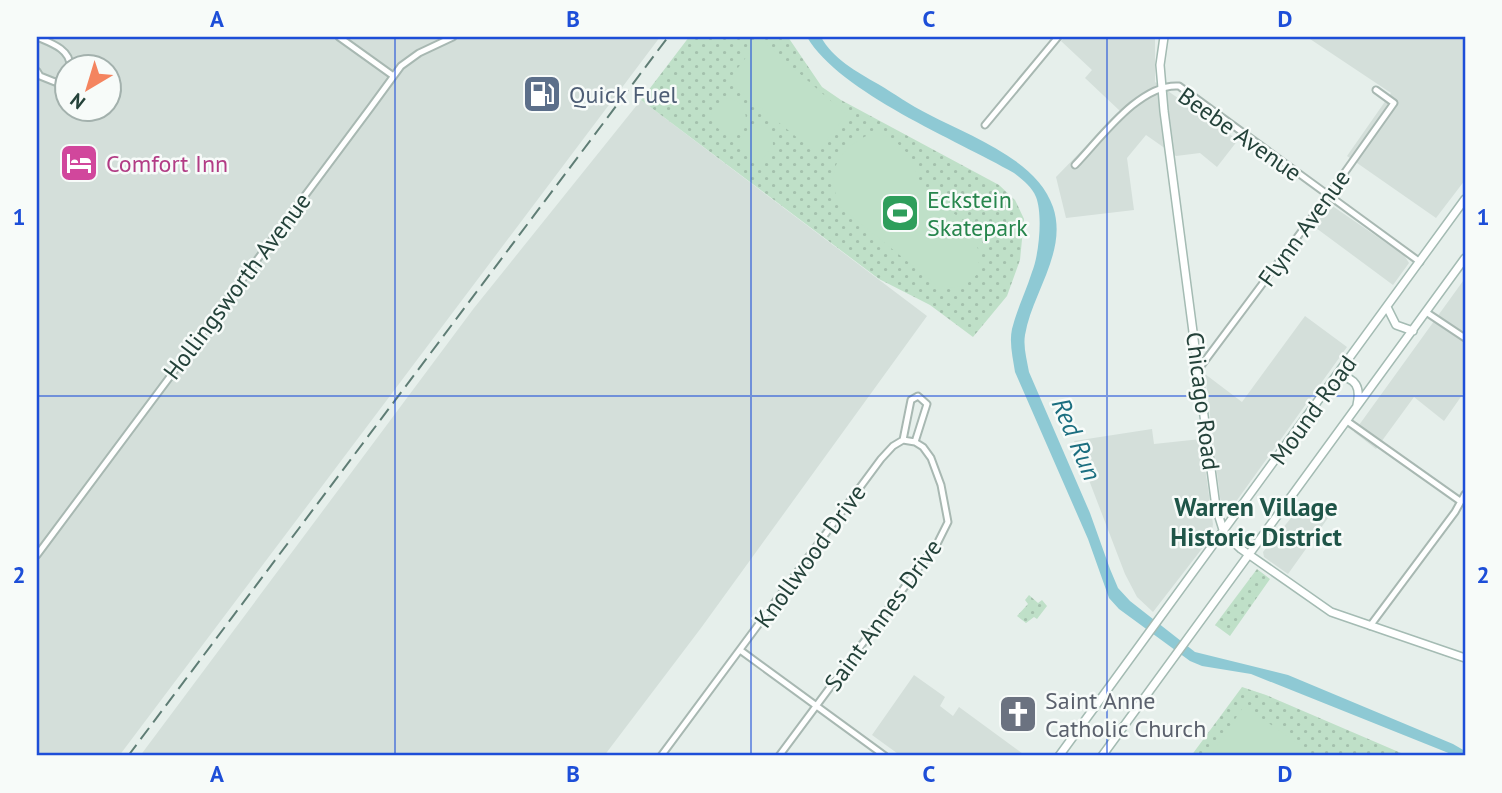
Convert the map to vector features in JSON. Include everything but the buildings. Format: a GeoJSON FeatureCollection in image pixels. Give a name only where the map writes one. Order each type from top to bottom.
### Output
{"type":"FeatureCollection","features":[{"type":"Feature","properties":{"kind":"main road","name":"Chicago Road"},"geometry":{"type":"LineString","coordinates":[[1164,37],[1160,65],[1161,86],[1217,516],[1224,533]]}},
{"type":"Feature","properties":{"kind":"main road","name":"Mound Road"},"geometry":{"type":"LineString","coordinates":[[1059,756],[1465,199]]}},
{"type":"Feature","properties":{"kind":"main road","name":"Mound Road"},"geometry":{"type":"LineString","coordinates":[[1107,755],[1465,258]]}},
{"type":"Feature","properties":{"kind":"main road"},"geometry":{"type":"LineString","coordinates":[[1387,307],[1396,325],[1413,331]]}},
{"type":"Feature","properties":{"kind":"main road"},"geometry":{"type":"LineString","coordinates":[[1338,376],[1351,378],[1356,383],[1359,390],[1356,409]]}},
{"type":"Feature","properties":{"kind":"main road"},"geometry":{"type":"LineString","coordinates":[[1224,533],[1321,607],[1465,659]]}},
{"type":"Feature","properties":{"kind":"street"},"geometry":{"type":"LineString","coordinates":[[37,37],[58,46],[63,52]]}},
{"type":"Feature","properties":{"kind":"street"},"geometry":{"type":"LineString","coordinates":[[339,37],[392,75]]}},
{"type":"Feature","properties":{"kind":"street","name":"Hollingsworth Avenue"},"geometry":{"type":"LineString","coordinates":[[37,555],[371,107],[392,75],[419,53],[453,37]]}},
{"type":"Feature","properties":{"kind":"street"},"geometry":{"type":"LineString","coordinates":[[985,125],[1058,37]]}},
{"type":"Feature","properties":{"kind":"street"},"geometry":{"type":"LineString","coordinates":[[37,71],[40,76],[52,81]]}},
{"type":"Feature","properties":{"kind":"street"},"geometry":{"type":"LineString","coordinates":[[1075,165],[1140,98],[1161,86]]}},
{"type":"Feature","properties":{"kind":"street","name":"Beebe Avenue"},"geometry":{"type":"LineString","coordinates":[[1161,86],[1179,86],[1188,91],[1214,113],[1420,262]]}},
{"type":"Feature","properties":{"kind":"street","name":"Flynn Avenue"},"geometry":{"type":"LineString","coordinates":[[1198,370],[1394,103],[1376,90]]}},
{"type":"Feature","properties":{"kind":"street"},"geometry":{"type":"LineString","coordinates":[[1426,312],[1465,338]]}},
{"type":"Feature","properties":{"kind":"street"},"geometry":{"type":"LineString","coordinates":[[918,396],[927,404],[915,442],[903,440],[911,401],[918,396]]}},
{"type":"Feature","properties":{"kind":"street"},"geometry":{"type":"LineString","coordinates":[[1348,421],[1460,501]]}},
{"type":"Feature","properties":{"kind":"street","name":"Knollwood Drive"},"geometry":{"type":"LineString","coordinates":[[661,756],[881,459],[903,440]]}},
{"type":"Feature","properties":{"kind":"street","name":"Saint Annes Drive"},"geometry":{"type":"LineString","coordinates":[[779,756],[938,542],[947,526],[948,510],[931,458],[923,447],[915,442]]}},
{"type":"Feature","properties":{"kind":"street"},"geometry":{"type":"LineString","coordinates":[[1370,626],[1455,512],[1465,494]]}},
{"type":"Feature","properties":{"kind":"street"},"geometry":{"type":"LineString","coordinates":[[740,650],[885,756]]}},
{"type":"Feature","properties":{"kind":"shaded area"},"geometry":{"type":"Polygon","coordinates":[[[37,37],[660,37],[119,756],[37,756],[37,37]]]}},
{"type":"Feature","properties":{"kind":"shaded area"},"geometry":{"type":"Polygon","coordinates":[[[1065,37],[1155,37],[1155,82],[1238,140],[1217,167],[1200,153],[1176,156],[1146,135],[1127,158],[1134,210],[1066,218],[1056,177],[1120,111],[1085,78],[1092,70],[1061,41],[1065,37]]]}},
{"type":"Feature","properties":{"kind":"shaded area"},"geometry":{"type":"Polygon","coordinates":[[[1307,37],[1465,37],[1465,180],[1436,218],[1347,156],[1391,93],[1307,37]]]}},
{"type":"Feature","properties":{"kind":"shaded area"},"geometry":{"type":"Polygon","coordinates":[[[641,100],[927,316],[701,628],[604,756],[140,756],[474,308],[641,100]]]}},
{"type":"Feature","properties":{"kind":"shaded area"},"geometry":{"type":"Polygon","coordinates":[[[1328,203],[1404,255],[1409,263],[1393,285],[1312,225],[1328,203]]]}},
{"type":"Feature","properties":{"kind":"shaded area"},"geometry":{"type":"Polygon","coordinates":[[[1463,281],[1465,391],[1444,421],[1414,397],[1376,449],[1354,432],[1463,281]]]}},
{"type":"Feature","properties":{"kind":"shaded area"},"geometry":{"type":"Polygon","coordinates":[[[1305,316],[1347,347],[1235,503],[1221,505],[1205,374],[1242,402],[1305,316]]]}},
{"type":"Feature","properties":{"kind":"shaded area"},"geometry":{"type":"Polygon","coordinates":[[[1152,429],[1154,444],[1201,439],[1213,524],[1211,537],[1153,612],[1137,597],[1125,574],[1074,441],[1152,429]]]}},
{"type":"Feature","properties":{"kind":"shaded area"},"geometry":{"type":"Polygon","coordinates":[[[1305,501],[1328,518],[1288,574],[1264,557],[1263,552],[1305,501]]]}},
{"type":"Feature","properties":{"kind":"shaded area"},"geometry":{"type":"Polygon","coordinates":[[[914,675],[945,697],[940,706],[953,716],[959,707],[1026,756],[901,756],[872,735],[914,675]]]}},
{"type":"Feature","properties":{"kind":"green space"},"geometry":{"type":"Polygon","coordinates":[[[689,37],[788,37],[822,87],[841,100],[999,185],[1015,200],[1024,219],[1020,260],[1007,296],[973,337],[930,305],[879,279],[641,100],[689,37]]]}},
{"type":"Feature","properties":{"kind":"green space"},"geometry":{"type":"Polygon","coordinates":[[[760,39],[847,115],[816,153],[728,81],[760,39]]]}},
{"type":"Feature","properties":{"kind":"green space"},"geometry":{"type":"Polygon","coordinates":[[[727,98],[738,102],[746,116],[746,120],[731,138],[715,126],[710,117],[714,107],[727,98]]]}},
{"type":"Feature","properties":{"kind":"green space"},"geometry":{"type":"Polygon","coordinates":[[[757,124],[767,129],[773,141],[762,160],[756,160],[736,146],[748,129],[757,124]]]}},
{"type":"Feature","properties":{"kind":"green space","name":"Eckstein Skatepark"},"geometry":{"type":"Polygon","coordinates":[[[868,135],[883,135],[898,144],[910,156],[922,188],[963,220],[978,249],[978,273],[969,282],[950,288],[938,286],[840,207],[834,184],[836,165],[848,149],[868,135]]]}},
{"type":"Feature","properties":{"kind":"green space"},"geometry":{"type":"Polygon","coordinates":[[[1257,569],[1270,579],[1230,636],[1215,625],[1257,569]]]}},
{"type":"Feature","properties":{"kind":"green space"},"geometry":{"type":"Polygon","coordinates":[[[1029,595],[1038,603],[1042,600],[1047,606],[1037,619],[1034,617],[1026,623],[1017,616],[1028,604],[1025,600],[1029,595]]]}},
{"type":"Feature","properties":{"kind":"green space"},"geometry":{"type":"Polygon","coordinates":[[[1242,687],[1266,695],[1408,756],[1191,756],[1242,687]]]}},
{"type":"Feature","properties":{"kind":"green space"},"geometry":{"type":"Polygon","coordinates":[[[1244,706],[1316,756],[1210,756],[1244,706]]]}},
{"type":"Feature","properties":{"kind":"water","name":"Red Run"},"geometry":{"type":"Polygon","coordinates":[[[807,37],[821,37],[838,58],[854,69],[921,111],[1000,151],[1032,175],[1045,190],[1053,207],[1056,240],[1053,256],[1029,319],[1025,340],[1026,358],[1029,372],[1090,513],[1118,588],[1130,601],[1195,652],[1288,675],[1453,744],[1465,751],[1465,756],[1456,756],[1251,674],[1202,666],[1190,661],[1119,609],[1109,598],[1088,539],[1015,372],[1011,345],[1012,329],[1038,246],[1040,224],[1034,193],[1014,173],[872,96],[823,58],[807,37]]]}},
{"type":"Feature","properties":{"kind":"railway"},"geometry":{"type":"LineString","coordinates":[[128,756],[668,37]]}},
{"type":"Feature","properties":{"kind":"place","name":"Quick Fuel"},"geometry":{"type":"Point","coordinates":[542,94]}},
{"type":"Feature","properties":{"kind":"place","name":"Comfort Inn"},"geometry":{"type":"Point","coordinates":[79,163]}},
{"type":"Feature","properties":{"kind":"place","name":"Eckstein Skatepark"},"geometry":{"type":"Point","coordinates":[900,213]}},
{"type":"Feature","properties":{"kind":"place","name":"Saint Anne Catholic Church"},"geometry":{"type":"Point","coordinates":[1018,714]}},
{"type":"Feature","properties":{"kind":"district","name":"Warren Village Historic District"},"geometry":{"type":"Point","coordinates":[1256,521]}}]}
